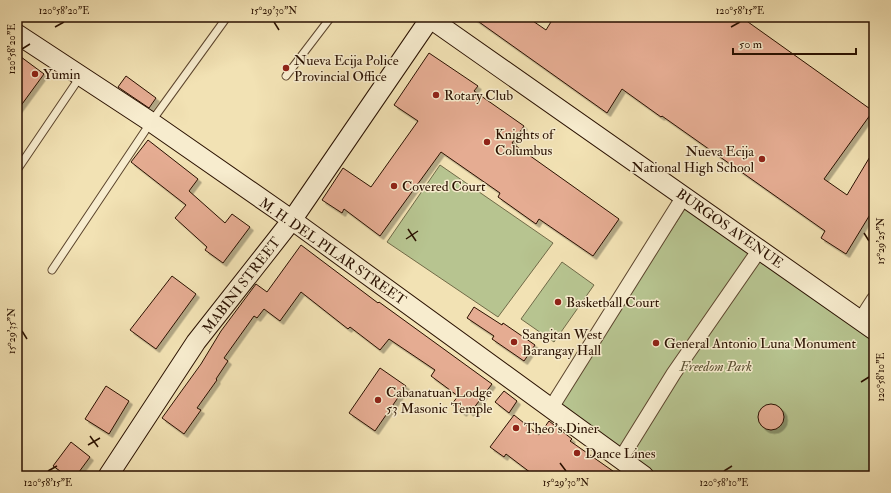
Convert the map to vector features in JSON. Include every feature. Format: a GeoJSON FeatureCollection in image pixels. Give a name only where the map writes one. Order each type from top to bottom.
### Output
{"type":"FeatureCollection","features":[{"type":"Feature","properties":{"kind":"main road","name":"BURGOS AVENUE"},"geometry":{"type":"LineString","coordinates":[[430,18],[868,323]]}},
{"type":"Feature","properties":{"kind":"main road","name":"MABINI STREET"},"geometry":{"type":"LineString","coordinates":[[108,476],[196,342],[292,220],[430,18]]}},
{"type":"Feature","properties":{"kind":"main road","name":"M. H. DEL PILAR STREET"},"geometry":{"type":"LineString","coordinates":[[17,34],[80,77],[151,122],[292,220],[431,320],[505,377],[551,408],[620,460],[644,476]]}},
{"type":"Feature","properties":{"kind":"street"},"geometry":{"type":"LineString","coordinates":[[551,408],[684,196]]}},
{"type":"Feature","properties":{"kind":"street"},"geometry":{"type":"LineString","coordinates":[[620,460],[674,374],[760,249]]}},
{"type":"Feature","properties":{"kind":"street"},"geometry":{"type":"LineString","coordinates":[[868,323],[874,299]]}},
{"type":"Feature","properties":{"kind":"lane"},"geometry":{"type":"LineString","coordinates":[[52,270],[151,122],[227,17]]}},
{"type":"Feature","properties":{"kind":"lane"},"geometry":{"type":"LineString","coordinates":[[286,76],[330,17]]}},
{"type":"Feature","properties":{"kind":"lane"},"geometry":{"type":"LineString","coordinates":[[17,170],[80,77]]}},
{"type":"Feature","properties":{"kind":"green space"},"geometry":{"type":"Polygon","coordinates":[[[440,165],[553,243],[498,317],[387,242],[440,165]]]}},
{"type":"Feature","properties":{"kind":"green space","name":"Freedom Park"},"geometry":{"type":"Polygon","coordinates":[[[685,209],[874,341],[874,476],[656,476],[556,406],[685,209]]]}},
{"type":"Feature","properties":{"kind":"green space","name":"Basketball Court"},"geometry":{"type":"Polygon","coordinates":[[[562,262],[594,285],[554,342],[521,319],[562,262]]]}},
{"type":"Feature","properties":{"kind":"building","name":"Nueva Ecija National High School"},"geometry":{"type":"Polygon","coordinates":[[[472,17],[527,17],[546,30],[554,17],[741,17],[873,111],[824,179],[847,195],[874,150],[874,208],[846,254],[821,238],[825,231],[622,89],[607,113],[472,17]]]}},
{"type":"Feature","properties":{"kind":"building"},"geometry":{"type":"Polygon","coordinates":[[[429,53],[478,86],[474,91],[524,126],[512,143],[619,219],[593,256],[539,219],[536,224],[498,197],[500,193],[441,152],[380,236],[344,209],[342,213],[322,200],[343,168],[371,187],[418,121],[394,105],[429,53]]]}},
{"type":"Feature","properties":{"kind":"building"},"geometry":{"type":"Polygon","coordinates":[[[17,54],[44,74],[17,111],[17,54]]]}},
{"type":"Feature","properties":{"kind":"building"},"geometry":{"type":"Polygon","coordinates":[[[126,76],[156,98],[149,108],[118,87],[126,76]]]}},
{"type":"Feature","properties":{"kind":"building"},"geometry":{"type":"Polygon","coordinates":[[[148,140],[198,179],[189,191],[225,223],[232,214],[250,227],[223,263],[205,250],[207,247],[175,218],[186,205],[131,162],[148,140]]]}},
{"type":"Feature","properties":{"kind":"building"},"geometry":{"type":"Polygon","coordinates":[[[301,245],[378,303],[379,302],[492,384],[470,413],[466,409],[463,413],[452,404],[458,396],[431,376],[435,370],[389,339],[380,350],[350,327],[348,329],[301,292],[280,321],[264,309],[257,318],[254,316],[224,358],[228,361],[216,379],[217,380],[197,408],[201,410],[184,434],[162,418],[201,364],[221,331],[256,284],[267,292],[301,245]]]}},
{"type":"Feature","properties":{"kind":"building"},"geometry":{"type":"Polygon","coordinates":[[[172,276],[196,294],[156,349],[130,330],[172,276]]]}},
{"type":"Feature","properties":{"kind":"building","name":"Sangitan West Barangay Hall"},"geometry":{"type":"Polygon","coordinates":[[[474,307],[502,325],[503,323],[535,345],[524,361],[492,339],[494,336],[467,318],[474,307]]]}},
{"type":"Feature","properties":{"kind":"building","name":"Cabanatuan Lodge 53 Masonic Temple"},"geometry":{"type":"Polygon","coordinates":[[[380,368],[406,386],[375,431],[349,413],[380,368]]]}},
{"type":"Feature","properties":{"kind":"building"},"geometry":{"type":"Polygon","coordinates":[[[106,386],[129,401],[109,434],[85,419],[106,386]]]}},
{"type":"Feature","properties":{"kind":"building"},"geometry":{"type":"Polygon","coordinates":[[[504,391],[517,401],[509,413],[495,402],[504,391]]]}},
{"type":"Feature","properties":{"kind":"building"},"geometry":{"type":"Polygon","coordinates":[[[771,404],[780,408],[784,417],[780,426],[771,430],[762,426],[758,417],[762,408],[771,404]]]}},
{"type":"Feature","properties":{"kind":"building"},"geometry":{"type":"Polygon","coordinates":[[[514,415],[539,435],[549,421],[572,439],[570,441],[620,476],[535,476],[506,454],[504,457],[490,447],[514,415]]]}},
{"type":"Feature","properties":{"kind":"building"},"geometry":{"type":"Polygon","coordinates":[[[71,442],[90,457],[76,476],[67,476],[53,466],[71,442]]]}},
{"type":"Feature","properties":{"kind":"place","name":"Nueva Ecija Police Provincial Office"},"geometry":{"type":"Point","coordinates":[286,68]}},
{"type":"Feature","properties":{"kind":"place","name":"Yumin"},"geometry":{"type":"Point","coordinates":[35,74]}},
{"type":"Feature","properties":{"kind":"place","name":"Rotary Club"},"geometry":{"type":"Point","coordinates":[436,95]}},
{"type":"Feature","properties":{"kind":"place","name":"Knights of Columbus"},"geometry":{"type":"Point","coordinates":[487,142]}},
{"type":"Feature","properties":{"kind":"place","name":"Nueva Ecija National High School"},"geometry":{"type":"Point","coordinates":[762,159]}},
{"type":"Feature","properties":{"kind":"place","name":"Covered Court"},"geometry":{"type":"Point","coordinates":[394,186]}},
{"type":"Feature","properties":{"kind":"place","name":"Basketball Court"},"geometry":{"type":"Point","coordinates":[558,302]}},
{"type":"Feature","properties":{"kind":"place","name":"Sangitan West Barangay Hall"},"geometry":{"type":"Point","coordinates":[514,342]}},
{"type":"Feature","properties":{"kind":"place","name":"General Antonio Luna Monument"},"geometry":{"type":"Point","coordinates":[656,343]}},
{"type":"Feature","properties":{"kind":"place","name":"Cabanatuan Lodge 53 Masonic Temple"},"geometry":{"type":"Point","coordinates":[378,400]}},
{"type":"Feature","properties":{"kind":"place","name":"Theo's Diner"},"geometry":{"type":"Point","coordinates":[516,428]}},
{"type":"Feature","properties":{"kind":"place","name":"Dance Lines"},"geometry":{"type":"Point","coordinates":[577,453]}}]}
